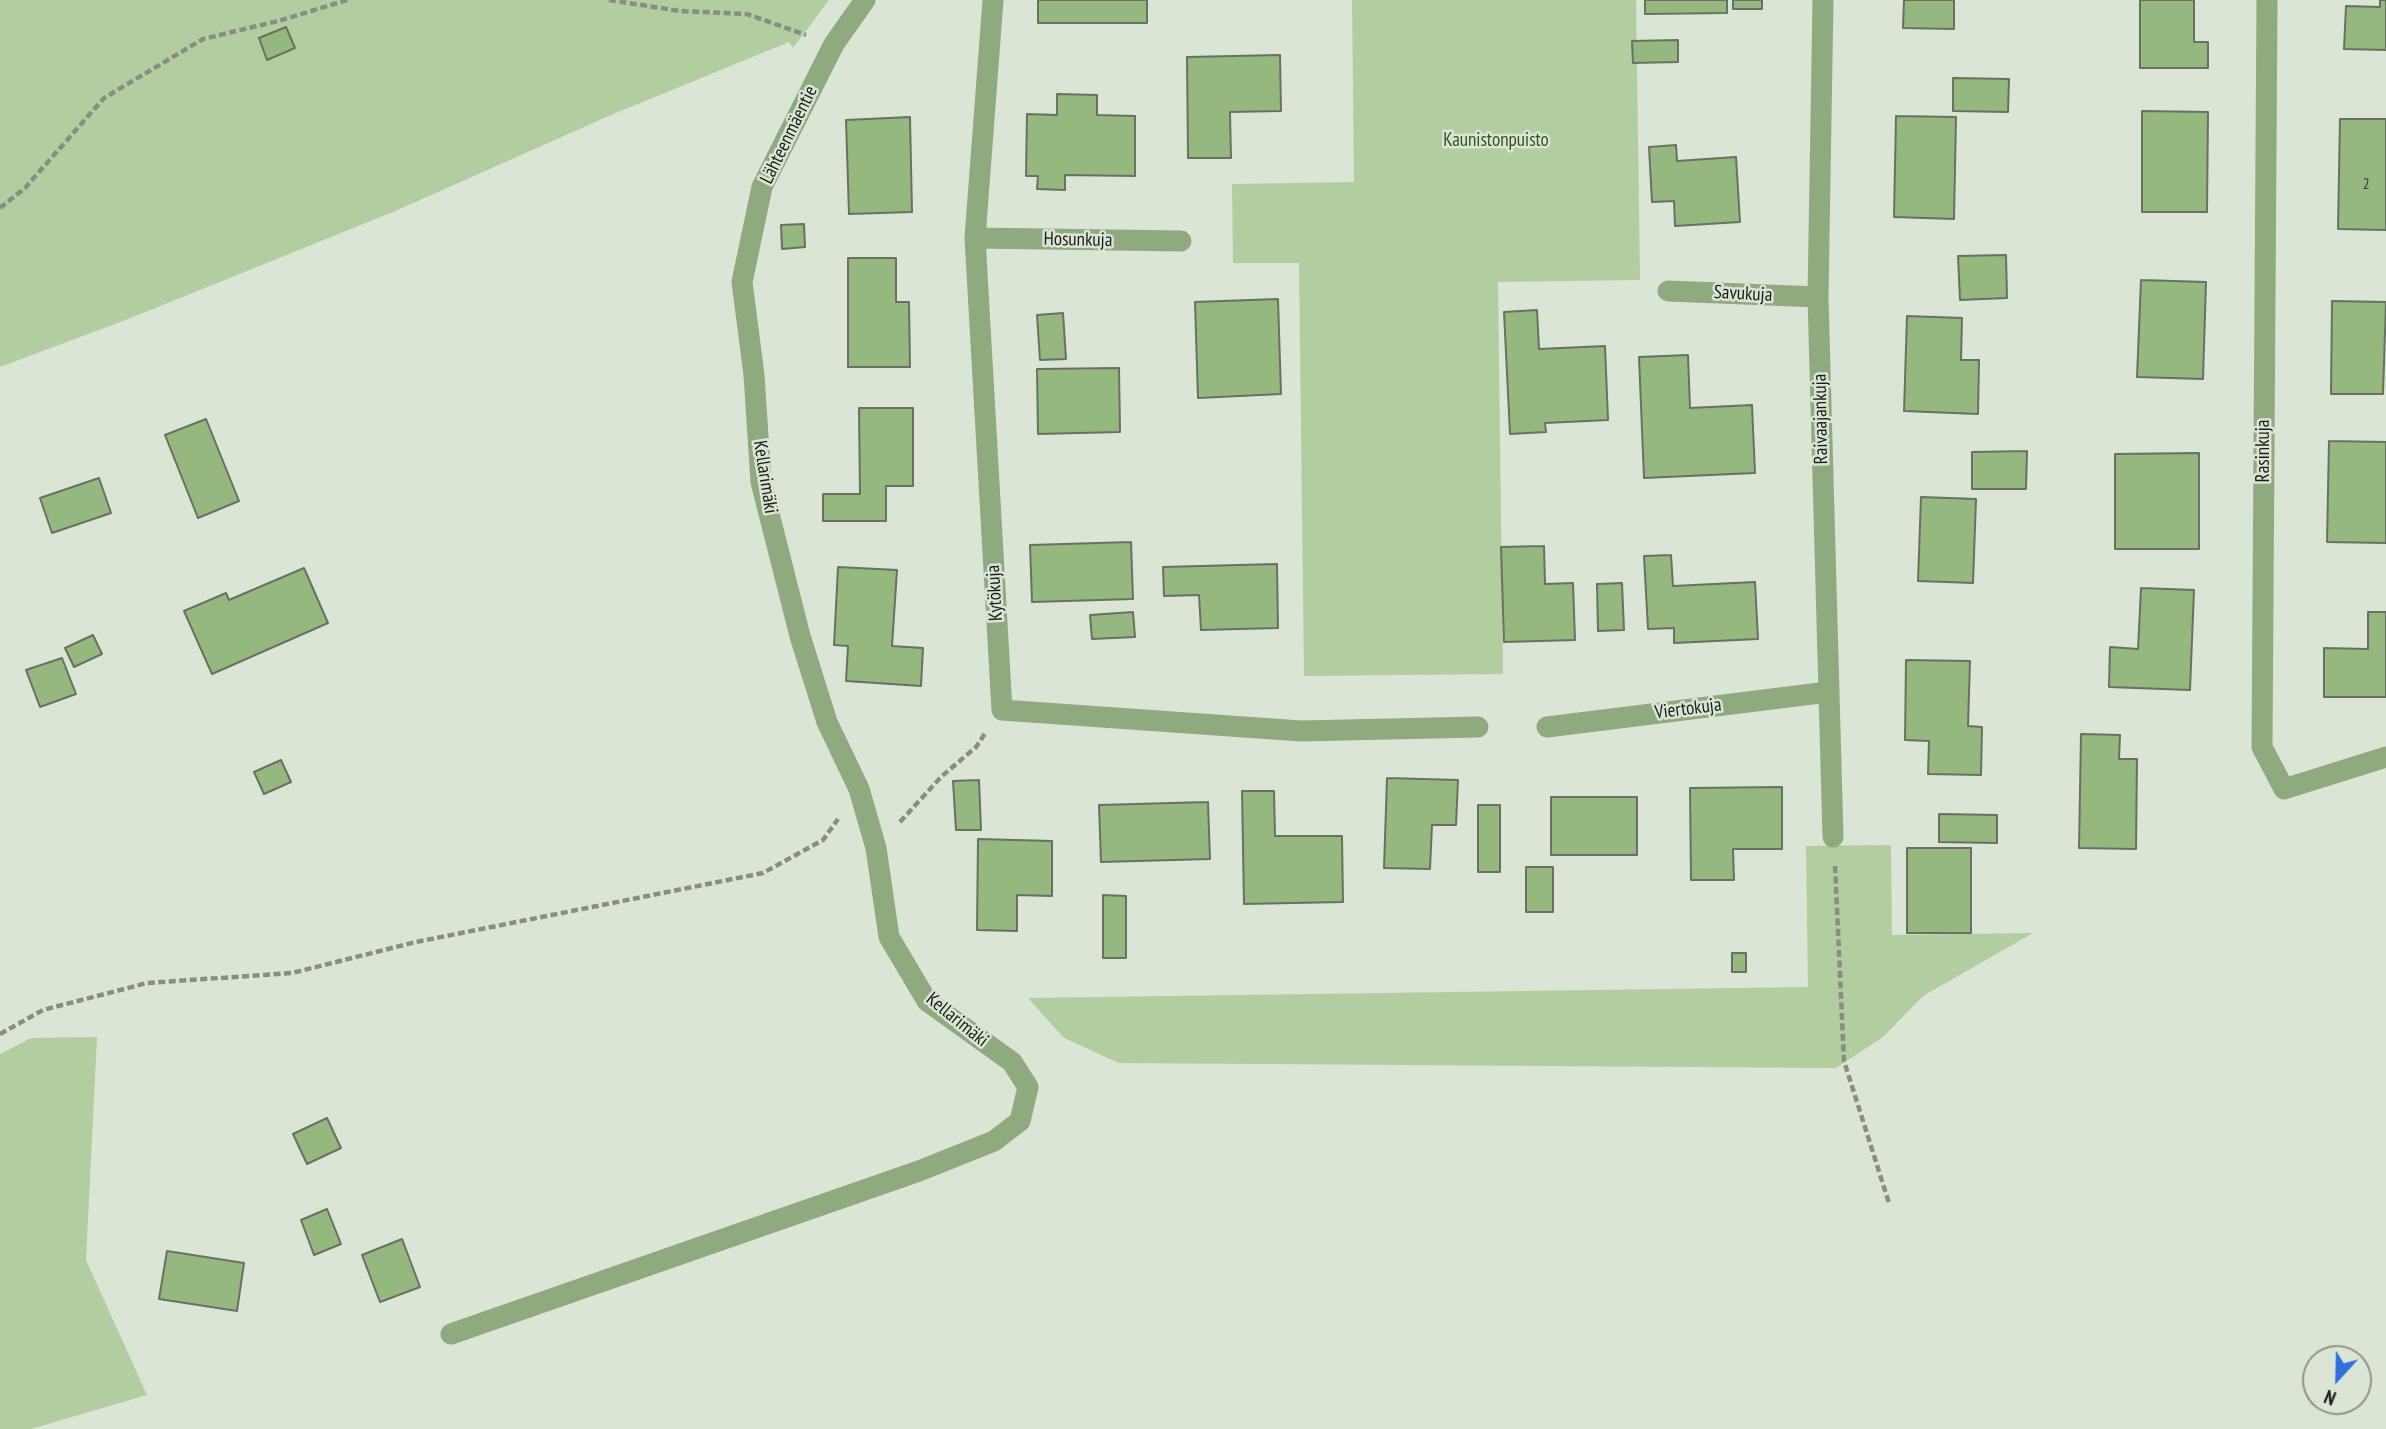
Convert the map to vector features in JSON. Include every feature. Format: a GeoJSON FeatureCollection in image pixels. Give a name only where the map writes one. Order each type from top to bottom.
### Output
{"type":"FeatureCollection","features":[{"type":"Feature","properties":{"kind":"street","name":"Lähteenmäentie"},"geometry":{"type":"LineString","coordinates":[[742,282],[762,187],[834,44],[864,0]]}},
{"type":"Feature","properties":{"kind":"street","name":"Kytökuja"},"geometry":{"type":"LineString","coordinates":[[993,0],[975,238],[1002,710]]}},
{"type":"Feature","properties":{"kind":"street","name":"Raivaajankuja"},"geometry":{"type":"LineString","coordinates":[[1823,0],[1818,297],[1833,837]]}},
{"type":"Feature","properties":{"kind":"street","name":"Rasinkuja"},"geometry":{"type":"LineString","coordinates":[[2267,0],[2262,747],[2284,789],[2386,757]]}},
{"type":"Feature","properties":{"kind":"street","name":"Hosunkuja"},"geometry":{"type":"LineString","coordinates":[[975,238],[1181,241]]}},
{"type":"Feature","properties":{"kind":"street","name":"Kellarimäki"},"geometry":{"type":"LineString","coordinates":[[451,1334],[919,1171],[994,1141],[1020,1121],[1028,1087],[1012,1062],[927,1001],[890,937],[876,848],[859,789],[827,722],[800,636],[761,482],[754,375],[742,282]]}},
{"type":"Feature","properties":{"kind":"street","name":"Savukuja"},"geometry":{"type":"LineString","coordinates":[[1668,291],[1818,297]]}},
{"type":"Feature","properties":{"kind":"street","name":"Viertokuja"},"geometry":{"type":"LineString","coordinates":[[1547,727],[1828,692]]}},
{"type":"Feature","properties":{"kind":"street"},"geometry":{"type":"LineString","coordinates":[[1002,710],[1301,730],[1478,727]]}},
{"type":"Feature","properties":{"kind":"path"},"geometry":{"type":"LineString","coordinates":[[0,208],[25,188],[104,98],[203,39],[282,20],[347,0]]}},
{"type":"Feature","properties":{"kind":"path"},"geometry":{"type":"LineString","coordinates":[[609,0],[680,11],[747,14],[834,44]]}},
{"type":"Feature","properties":{"kind":"path"},"geometry":{"type":"LineString","coordinates":[[876,848],[941,777],[976,747],[1002,710]]}},
{"type":"Feature","properties":{"kind":"path"},"geometry":{"type":"LineString","coordinates":[[0,1034],[43,1010],[147,983],[292,973],[416,942],[762,873],[824,840],[859,789]]}},
{"type":"Feature","properties":{"kind":"path"},"geometry":{"type":"LineString","coordinates":[[1833,837],[1844,1061],[1889,1203]]}},
{"type":"Feature","properties":{"kind":"green space"},"geometry":{"type":"Polygon","coordinates":[[[0,0],[829,0],[793,48],[789,42],[611,115],[393,212],[123,321],[0,367],[0,0]]]}},
{"type":"Feature","properties":{"kind":"green space","name":"Kaunistonpuisto"},"geometry":{"type":"Polygon","coordinates":[[[1352,0],[1636,0],[1640,280],[1498,282],[1503,674],[1304,676],[1299,263],[1233,263],[1232,184],[1354,182],[1352,0]]]}},
{"type":"Feature","properties":{"kind":"green space"},"geometry":{"type":"Polygon","coordinates":[[[1891,845],[1892,935],[2033,933],[1923,996],[1883,1037],[1836,1068],[1119,1063],[1064,1038],[1028,998],[1808,987],[1806,846],[1891,845]]]}},
{"type":"Feature","properties":{"kind":"green space"},"geometry":{"type":"Polygon","coordinates":[[[97,1037],[86,1260],[147,1395],[31,1429],[0,1429],[0,1054],[31,1038],[97,1037]]]}},
{"type":"Feature","properties":{"kind":"building"},"geometry":{"type":"Polygon","coordinates":[[[1038,0],[1147,0],[1147,23],[1038,23],[1038,0]]]}},
{"type":"Feature","properties":{"kind":"building"},"geometry":{"type":"Polygon","coordinates":[[[1645,0],[1727,0],[1727,13],[1645,14],[1645,0]]]}},
{"type":"Feature","properties":{"kind":"building"},"geometry":{"type":"Polygon","coordinates":[[[1733,0],[1762,0],[1762,9],[1733,9],[1733,0]]]}},
{"type":"Feature","properties":{"kind":"building"},"geometry":{"type":"Polygon","coordinates":[[[1904,0],[1954,0],[1954,29],[1903,28],[1904,0]]]}},
{"type":"Feature","properties":{"kind":"building"},"geometry":{"type":"Polygon","coordinates":[[[2140,0],[2194,0],[2194,42],[2208,42],[2208,68],[2140,68],[2140,0]]]}},
{"type":"Feature","properties":{"kind":"building"},"geometry":{"type":"Polygon","coordinates":[[[2380,0],[2386,0],[2386,50],[2344,49],[2346,6],[2380,7],[2380,0]]]}},
{"type":"Feature","properties":{"kind":"building"},"geometry":{"type":"Polygon","coordinates":[[[286,27],[295,48],[267,60],[259,38],[286,27]]]}},
{"type":"Feature","properties":{"kind":"building"},"geometry":{"type":"Polygon","coordinates":[[[1678,40],[1678,62],[1633,63],[1632,41],[1678,40]]]}},
{"type":"Feature","properties":{"kind":"building"},"geometry":{"type":"Polygon","coordinates":[[[1280,55],[1281,111],[1230,112],[1231,158],[1188,158],[1187,57],[1280,55]]]}},
{"type":"Feature","properties":{"kind":"building"},"geometry":{"type":"Polygon","coordinates":[[[1953,78],[2009,79],[2008,112],[1953,111],[1953,78]]]}},
{"type":"Feature","properties":{"kind":"building"},"geometry":{"type":"Polygon","coordinates":[[[1057,94],[1097,95],[1097,115],[1135,116],[1135,176],[1065,175],[1065,190],[1037,189],[1038,176],[1026,176],[1027,114],[1057,115],[1057,94]]]}},
{"type":"Feature","properties":{"kind":"building"},"geometry":{"type":"Polygon","coordinates":[[[2142,111],[2208,112],[2207,212],[2142,212],[2142,111]]]}},
{"type":"Feature","properties":{"kind":"building"},"geometry":{"type":"Polygon","coordinates":[[[1896,116],[1956,117],[1954,219],[1894,217],[1896,116]]]}},
{"type":"Feature","properties":{"kind":"building"},"geometry":{"type":"Polygon","coordinates":[[[910,117],[912,212],[849,214],[846,120],[910,117]]]}},
{"type":"Feature","properties":{"kind":"building"},"geometry":{"type":"Polygon","coordinates":[[[2340,119],[2386,119],[2386,230],[2338,229],[2340,119]]]}},
{"type":"Feature","properties":{"kind":"building"},"geometry":{"type":"Polygon","coordinates":[[[1676,145],[1677,161],[1736,157],[1740,222],[1675,226],[1674,201],[1652,202],[1649,147],[1676,145]]]}},
{"type":"Feature","properties":{"kind":"building"},"geometry":{"type":"Polygon","coordinates":[[[804,224],[805,247],[782,249],[781,225],[804,224]]]}},
{"type":"Feature","properties":{"kind":"building"},"geometry":{"type":"Polygon","coordinates":[[[2006,255],[2007,298],[1960,300],[1958,256],[2006,255]]]}},
{"type":"Feature","properties":{"kind":"building"},"geometry":{"type":"Polygon","coordinates":[[[848,258],[896,258],[896,302],[909,302],[910,367],[848,367],[848,258]]]}},
{"type":"Feature","properties":{"kind":"building"},"geometry":{"type":"Polygon","coordinates":[[[2141,280],[2206,282],[2203,379],[2137,377],[2141,280]]]}},
{"type":"Feature","properties":{"kind":"building"},"geometry":{"type":"Polygon","coordinates":[[[1278,299],[1281,394],[1198,398],[1195,302],[1278,299]]]}},
{"type":"Feature","properties":{"kind":"building"},"geometry":{"type":"Polygon","coordinates":[[[2332,301],[2386,302],[2383,394],[2331,394],[2332,301]]]}},
{"type":"Feature","properties":{"kind":"building"},"geometry":{"type":"Polygon","coordinates":[[[1537,310],[1539,349],[1605,346],[1608,420],[1545,423],[1546,432],[1510,434],[1504,312],[1537,310]]]}},
{"type":"Feature","properties":{"kind":"building"},"geometry":{"type":"Polygon","coordinates":[[[1063,313],[1066,359],[1040,360],[1037,315],[1063,313]]]}},
{"type":"Feature","properties":{"kind":"building"},"geometry":{"type":"Polygon","coordinates":[[[1907,316],[1962,318],[1961,360],[1979,360],[1978,414],[1904,411],[1907,316]]]}},
{"type":"Feature","properties":{"kind":"building"},"geometry":{"type":"Polygon","coordinates":[[[1688,355],[1690,408],[1752,405],[1755,473],[1644,478],[1639,357],[1688,355]]]}},
{"type":"Feature","properties":{"kind":"building"},"geometry":{"type":"Polygon","coordinates":[[[1119,368],[1120,432],[1038,434],[1037,369],[1119,368]]]}},
{"type":"Feature","properties":{"kind":"building"},"geometry":{"type":"Polygon","coordinates":[[[859,408],[913,408],[913,486],[886,486],[886,521],[823,521],[823,494],[860,494],[859,408]]]}},
{"type":"Feature","properties":{"kind":"building"},"geometry":{"type":"Polygon","coordinates":[[[206,419],[239,501],[198,518],[165,435],[206,419]]]}},
{"type":"Feature","properties":{"kind":"building"},"geometry":{"type":"Polygon","coordinates":[[[2329,441],[2386,442],[2386,543],[2327,542],[2329,441]]]}},
{"type":"Feature","properties":{"kind":"building"},"geometry":{"type":"Polygon","coordinates":[[[2027,451],[2026,489],[1972,489],[1972,452],[2027,451]]]}},
{"type":"Feature","properties":{"kind":"building"},"geometry":{"type":"Polygon","coordinates":[[[2199,453],[2199,549],[2115,549],[2115,454],[2199,453]]]}},
{"type":"Feature","properties":{"kind":"building"},"geometry":{"type":"Polygon","coordinates":[[[99,478],[111,513],[52,533],[40,498],[99,478]]]}},
{"type":"Feature","properties":{"kind":"building"},"geometry":{"type":"Polygon","coordinates":[[[1921,497],[1976,499],[1973,583],[1918,581],[1921,497]]]}},
{"type":"Feature","properties":{"kind":"building"},"geometry":{"type":"Polygon","coordinates":[[[1131,542],[1133,599],[1032,602],[1030,545],[1131,542]]]}},
{"type":"Feature","properties":{"kind":"building"},"geometry":{"type":"Polygon","coordinates":[[[1544,546],[1545,584],[1573,583],[1575,640],[1504,642],[1501,547],[1544,546]]]}},
{"type":"Feature","properties":{"kind":"building"},"geometry":{"type":"Polygon","coordinates":[[[1671,555],[1673,586],[1755,582],[1758,639],[1674,643],[1674,628],[1648,629],[1644,556],[1671,555]]]}},
{"type":"Feature","properties":{"kind":"building"},"geometry":{"type":"Polygon","coordinates":[[[1277,564],[1278,628],[1201,630],[1199,595],[1164,596],[1163,567],[1277,564]]]}},
{"type":"Feature","properties":{"kind":"building"},"geometry":{"type":"Polygon","coordinates":[[[838,567],[897,570],[892,646],[923,648],[921,686],[846,681],[848,646],[834,645],[838,567]]]}},
{"type":"Feature","properties":{"kind":"building"},"geometry":{"type":"Polygon","coordinates":[[[304,568],[328,623],[212,674],[184,611],[226,593],[229,600],[304,568]]]}},
{"type":"Feature","properties":{"kind":"building"},"geometry":{"type":"Polygon","coordinates":[[[1622,583],[1624,630],[1598,631],[1597,584],[1622,583]]]}},
{"type":"Feature","properties":{"kind":"building"},"geometry":{"type":"Polygon","coordinates":[[[2141,588],[2194,590],[2190,690],[2109,687],[2110,647],[2138,649],[2141,588]]]}},
{"type":"Feature","properties":{"kind":"building"},"geometry":{"type":"Polygon","coordinates":[[[1133,612],[1135,637],[1092,639],[1090,615],[1133,612]]]}},
{"type":"Feature","properties":{"kind":"building"},"geometry":{"type":"Polygon","coordinates":[[[2368,612],[2386,612],[2386,697],[2324,697],[2324,648],[2368,649],[2368,612]]]}},
{"type":"Feature","properties":{"kind":"building"},"geometry":{"type":"Polygon","coordinates":[[[93,635],[102,654],[74,667],[65,648],[93,635]]]}},
{"type":"Feature","properties":{"kind":"building"},"geometry":{"type":"Polygon","coordinates":[[[62,658],[76,694],[40,707],[26,670],[62,658]]]}},
{"type":"Feature","properties":{"kind":"building"},"geometry":{"type":"Polygon","coordinates":[[[1906,660],[1970,661],[1968,726],[1982,727],[1981,775],[1928,774],[1929,741],[1905,740],[1906,660]]]}},
{"type":"Feature","properties":{"kind":"building"},"geometry":{"type":"Polygon","coordinates":[[[2081,734],[2120,735],[2119,759],[2137,759],[2136,849],[2079,848],[2081,734]]]}},
{"type":"Feature","properties":{"kind":"building"},"geometry":{"type":"Polygon","coordinates":[[[281,760],[291,782],[264,794],[254,772],[281,760]]]}},
{"type":"Feature","properties":{"kind":"building"},"geometry":{"type":"Polygon","coordinates":[[[1387,778],[1458,780],[1456,825],[1432,825],[1430,869],[1384,868],[1387,778]]]}},
{"type":"Feature","properties":{"kind":"building"},"geometry":{"type":"Polygon","coordinates":[[[979,780],[981,830],[956,830],[953,781],[979,780]]]}},
{"type":"Feature","properties":{"kind":"building"},"geometry":{"type":"Polygon","coordinates":[[[1782,787],[1782,849],[1733,849],[1734,880],[1691,880],[1690,788],[1782,787]]]}},
{"type":"Feature","properties":{"kind":"building"},"geometry":{"type":"Polygon","coordinates":[[[1242,791],[1274,791],[1275,836],[1342,836],[1343,902],[1244,904],[1242,791]]]}},
{"type":"Feature","properties":{"kind":"building"},"geometry":{"type":"Polygon","coordinates":[[[1551,797],[1637,797],[1637,855],[1551,855],[1551,797]]]}},
{"type":"Feature","properties":{"kind":"building"},"geometry":{"type":"Polygon","coordinates":[[[1208,802],[1210,859],[1101,862],[1099,805],[1208,802]]]}},
{"type":"Feature","properties":{"kind":"building"},"geometry":{"type":"Polygon","coordinates":[[[1478,805],[1500,805],[1500,872],[1478,872],[1478,805]]]}},
{"type":"Feature","properties":{"kind":"building"},"geometry":{"type":"Polygon","coordinates":[[[1939,814],[1997,815],[1997,843],[1939,842],[1939,814]]]}},
{"type":"Feature","properties":{"kind":"building"},"geometry":{"type":"Polygon","coordinates":[[[978,839],[1052,841],[1052,896],[1017,895],[1017,931],[977,930],[978,839]]]}},
{"type":"Feature","properties":{"kind":"building"},"geometry":{"type":"Polygon","coordinates":[[[1907,848],[1971,848],[1971,933],[1907,933],[1907,848]]]}},
{"type":"Feature","properties":{"kind":"building"},"geometry":{"type":"Polygon","coordinates":[[[1526,867],[1553,867],[1553,912],[1526,912],[1526,867]]]}},
{"type":"Feature","properties":{"kind":"building"},"geometry":{"type":"Polygon","coordinates":[[[1103,895],[1126,896],[1126,958],[1103,958],[1103,895]]]}},
{"type":"Feature","properties":{"kind":"building"},"geometry":{"type":"Polygon","coordinates":[[[1732,953],[1746,953],[1746,972],[1732,972],[1732,953]]]}},
{"type":"Feature","properties":{"kind":"building"},"geometry":{"type":"Polygon","coordinates":[[[327,1118],[341,1148],[307,1164],[293,1134],[327,1118]]]}},
{"type":"Feature","properties":{"kind":"building"},"geometry":{"type":"Polygon","coordinates":[[[327,1209],[341,1244],[314,1255],[301,1220],[327,1209]]]}},
{"type":"Feature","properties":{"kind":"building"},"geometry":{"type":"Polygon","coordinates":[[[402,1239],[420,1287],[380,1302],[362,1255],[402,1239]]]}},
{"type":"Feature","properties":{"kind":"building"},"geometry":{"type":"Polygon","coordinates":[[[167,1251],[244,1263],[237,1311],[159,1299],[167,1251]]]}}]}
